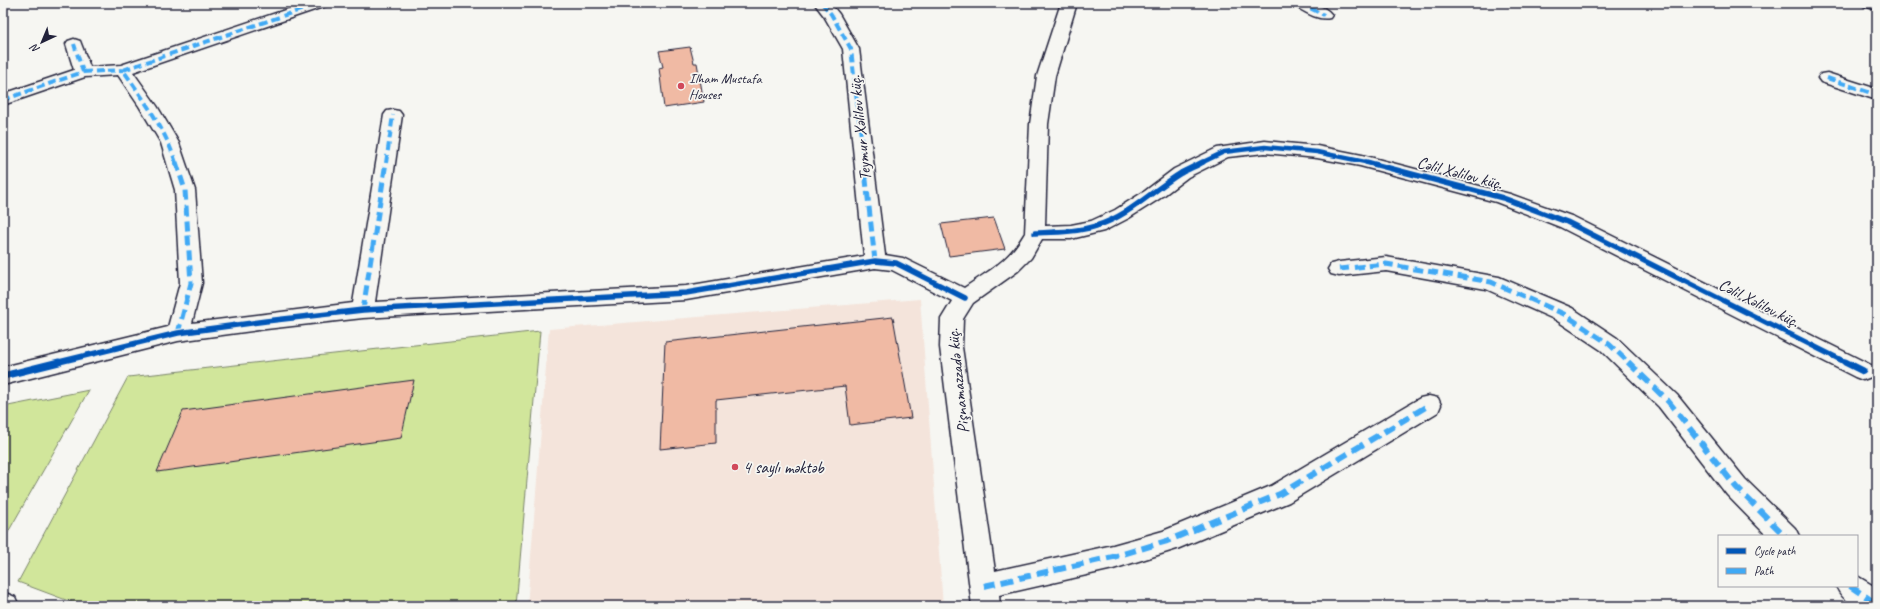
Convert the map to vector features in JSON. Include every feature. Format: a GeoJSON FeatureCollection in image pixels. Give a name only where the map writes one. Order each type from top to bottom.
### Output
{"type":"FeatureCollection","features":[{"type":"Feature","properties":{"kind":"street"},"geometry":{"type":"LineString","coordinates":[[3,100],[83,72],[123,70],[321,3]]}},
{"type":"Feature","properties":{"kind":"street","name":"Teymur Xəlilov küç."},"geometry":{"type":"LineString","coordinates":[[822,3],[831,14],[851,49],[875,261]]}},
{"type":"Feature","properties":{"kind":"street","name":"Pişnamazzadə küç."},"geometry":{"type":"LineString","coordinates":[[985,596],[951,347],[952,319],[966,298],[1011,266],[1024,253],[1035,233],[1039,124],[1045,82],[1069,3]]}},
{"type":"Feature","properties":{"kind":"street"},"geometry":{"type":"LineString","coordinates":[[1300,3],[1324,15]]}},
{"type":"Feature","properties":{"kind":"street"},"geometry":{"type":"LineString","coordinates":[[1869,3],[1877,5]]}},
{"type":"Feature","properties":{"kind":"street"},"geometry":{"type":"LineString","coordinates":[[74,44],[83,72]]}},
{"type":"Feature","properties":{"kind":"street"},"geometry":{"type":"LineString","coordinates":[[123,70],[148,106],[170,143],[184,190],[191,283],[178,333]]}},
{"type":"Feature","properties":{"kind":"street"},"geometry":{"type":"LineString","coordinates":[[1827,78],[1877,95]]}},
{"type":"Feature","properties":{"kind":"street"},"geometry":{"type":"LineString","coordinates":[[363,310],[393,115]]}},
{"type":"Feature","properties":{"kind":"street","name":"Cəlil Xəlilov küç."},"geometry":{"type":"LineString","coordinates":[[1035,233],[1071,232],[1097,226],[1128,210],[1152,195],[1181,173],[1224,152],[1265,147],[1317,152],[1362,161],[1503,198],[1567,222],[1863,371]]}},
{"type":"Feature","properties":{"kind":"street"},"geometry":{"type":"LineString","coordinates":[[3,376],[178,333],[363,310],[686,293],[875,261],[896,264],[921,274],[966,298]]}},
{"type":"Feature","properties":{"kind":"street"},"geometry":{"type":"LineString","coordinates":[[1339,269],[1386,264],[1490,282],[1564,314],[1609,344],[1668,401],[1736,487],[1784,535]]}},
{"type":"Feature","properties":{"kind":"street"},"geometry":{"type":"LineString","coordinates":[[985,596],[1167,541],[1280,494],[1430,405]]}},
{"type":"Feature","properties":{"kind":"street"},"geometry":{"type":"LineString","coordinates":[[1852,587],[1877,604]]}},
{"type":"Feature","properties":{"kind":"shaded area","name":"4 saylı məktəb"},"geometry":{"type":"Polygon","coordinates":[[[920,299],[943,606],[527,606],[549,329],[920,299]]]}},
{"type":"Feature","properties":{"kind":"green space"},"geometry":{"type":"Polygon","coordinates":[[[540,331],[516,606],[82,606],[18,582],[128,377],[540,331]]]}},
{"type":"Feature","properties":{"kind":"green space"},"geometry":{"type":"Polygon","coordinates":[[[89,390],[3,541],[3,407],[89,390]]]}},
{"type":"Feature","properties":{"kind":"building"},"geometry":{"type":"Polygon","coordinates":[[[690,47],[694,63],[697,63],[704,102],[664,108],[659,68],[663,67],[659,51],[690,47]]]}},
{"type":"Feature","properties":{"kind":"building"},"geometry":{"type":"Polygon","coordinates":[[[994,218],[1005,249],[949,256],[941,224],[994,218]]]}},
{"type":"Feature","properties":{"kind":"building"},"geometry":{"type":"Polygon","coordinates":[[[893,317],[911,418],[850,425],[845,386],[716,400],[716,443],[660,449],[665,342],[893,317]]]}},
{"type":"Feature","properties":{"kind":"building"},"geometry":{"type":"Polygon","coordinates":[[[414,380],[401,438],[157,472],[183,411],[414,380]]]}},
{"type":"Feature","properties":{"kind":"marked path"},"geometry":{"type":"LineString","coordinates":[[178,333],[191,283],[185,190],[170,143],[148,106],[123,70],[321,3]]}},
{"type":"Feature","properties":{"kind":"marked path"},"geometry":{"type":"LineString","coordinates":[[822,3],[831,14],[851,49],[875,261]]}},
{"type":"Feature","properties":{"kind":"marked path"},"geometry":{"type":"LineString","coordinates":[[1300,3],[1324,15]]}},
{"type":"Feature","properties":{"kind":"marked path"},"geometry":{"type":"LineString","coordinates":[[1869,3],[1877,5]]}},
{"type":"Feature","properties":{"kind":"marked path"},"geometry":{"type":"LineString","coordinates":[[3,100],[83,72],[74,44]]}},
{"type":"Feature","properties":{"kind":"marked path"},"geometry":{"type":"LineString","coordinates":[[83,72],[123,70]]}},
{"type":"Feature","properties":{"kind":"marked path"},"geometry":{"type":"LineString","coordinates":[[1827,78],[1877,95]]}},
{"type":"Feature","properties":{"kind":"marked path"},"geometry":{"type":"LineString","coordinates":[[363,310],[393,115]]}},
{"type":"Feature","properties":{"kind":"marked path"},"geometry":{"type":"LineString","coordinates":[[1339,269],[1386,264],[1491,282],[1564,314],[1609,344],[1668,401],[1736,487],[1784,535]]}},
{"type":"Feature","properties":{"kind":"marked path"},"geometry":{"type":"LineString","coordinates":[[984,586],[1113,557],[1167,541],[1280,494],[1429,405]]}},
{"type":"Feature","properties":{"kind":"marked path"},"geometry":{"type":"LineString","coordinates":[[1852,587],[1877,604]]}},
{"type":"Feature","properties":{"kind":"cycle path"},"geometry":{"type":"LineString","coordinates":[[1035,233],[1071,232],[1097,226],[1122,214],[1152,195],[1181,173],[1224,152],[1265,147],[1317,152],[1362,161],[1503,198],[1567,222],[1863,371]]}},
{"type":"Feature","properties":{"kind":"cycle path"},"geometry":{"type":"LineString","coordinates":[[3,376],[178,333],[266,321],[363,310],[686,293],[875,261],[896,263],[965,298]]}},
{"type":"Feature","properties":{"kind":"place","name":"Ilham Mustafa Houses"},"geometry":{"type":"Point","coordinates":[681,86]}},
{"type":"Feature","properties":{"kind":"place","name":"4 saylı məktəb"},"geometry":{"type":"Point","coordinates":[735,467]}}]}
